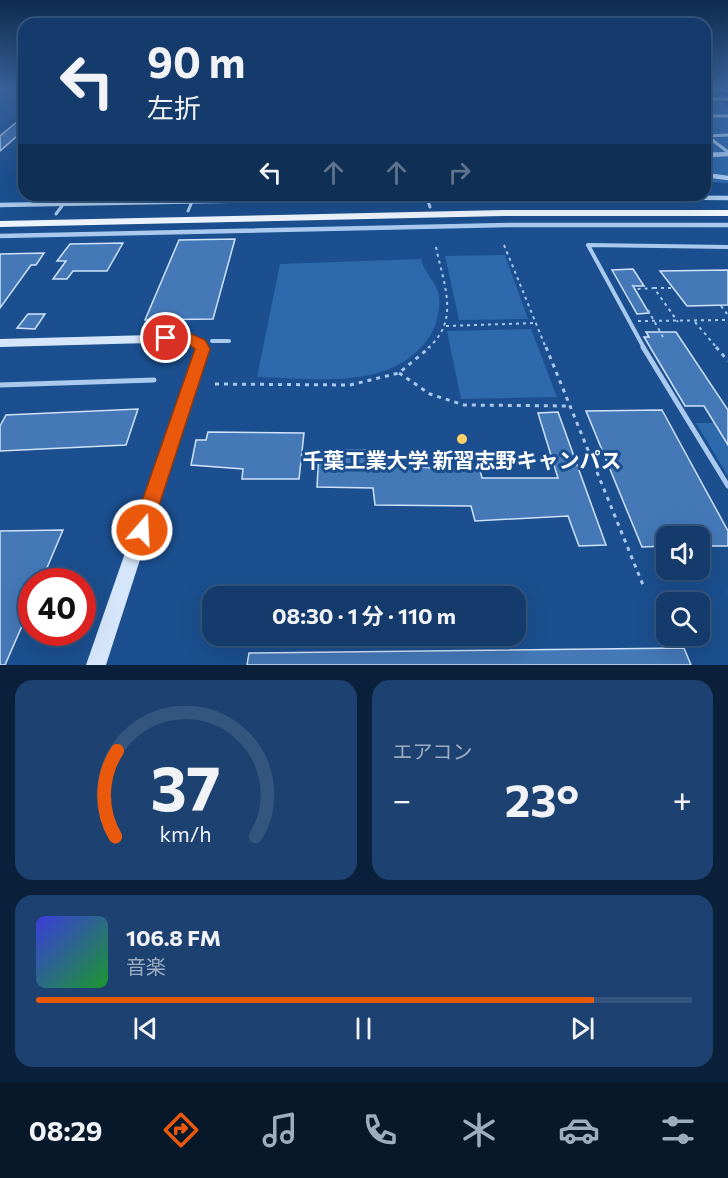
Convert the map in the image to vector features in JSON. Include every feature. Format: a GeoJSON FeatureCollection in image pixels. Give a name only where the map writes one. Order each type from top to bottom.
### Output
{"type":"FeatureCollection","features":[{"type":"Feature","properties":{"kind":"main road"},"geometry":{"type":"LineString","coordinates":[[0,216],[59,210],[388,201]]}},
{"type":"Feature","properties":{"kind":"main road"},"geometry":{"type":"LineString","coordinates":[[478,201],[728,206]]}},
{"type":"Feature","properties":{"kind":"main road"},"geometry":{"type":"LineString","coordinates":[[0,224],[504,213],[728,213]]}},
{"type":"Feature","properties":{"kind":"street"},"geometry":{"type":"LineString","coordinates":[[711,136],[728,135]]}},
{"type":"Feature","properties":{"kind":"street"},"geometry":{"type":"LineString","coordinates":[[711,140],[728,153]]}},
{"type":"Feature","properties":{"kind":"street"},"geometry":{"type":"LineString","coordinates":[[711,154],[728,153]]}},
{"type":"Feature","properties":{"kind":"street"},"geometry":{"type":"LineString","coordinates":[[711,176],[728,178]]}},
{"type":"Feature","properties":{"kind":"street"},"geometry":{"type":"LineString","coordinates":[[711,198],[728,198]]}},
{"type":"Feature","properties":{"kind":"street"},"geometry":{"type":"LineString","coordinates":[[0,205],[59,210]]}},
{"type":"Feature","properties":{"kind":"street"},"geometry":{"type":"LineString","coordinates":[[0,236],[496,225],[728,225]]}},
{"type":"Feature","properties":{"kind":"street"},"geometry":{"type":"LineString","coordinates":[[0,343],[189,338],[201,344],[202,349],[96,665]]}},
{"type":"Feature","properties":{"kind":"lane"},"geometry":{"type":"LineString","coordinates":[[59,210],[66,201]]}},
{"type":"Feature","properties":{"kind":"lane"},"geometry":{"type":"LineString","coordinates":[[190,206],[192,201]]}},
{"type":"Feature","properties":{"kind":"lane"},"geometry":{"type":"LineString","coordinates":[[728,247],[588,245],[629,321],[728,486]]}},
{"type":"Feature","properties":{"kind":"lane"},"geometry":{"type":"LineString","coordinates":[[212,340],[229,341]]}},
{"type":"Feature","properties":{"kind":"lane"},"geometry":{"type":"LineString","coordinates":[[0,385],[154,380]]}},
{"type":"Feature","properties":{"kind":"path"},"geometry":{"type":"LineString","coordinates":[[504,245],[643,585]]}},
{"type":"Feature","properties":{"kind":"path"},"geometry":{"type":"LineString","coordinates":[[215,384],[350,385],[399,373],[434,344],[446,326],[449,311],[436,247]]}},
{"type":"Feature","properties":{"kind":"path"},"geometry":{"type":"LineString","coordinates":[[632,285],[637,289],[673,288]]}},
{"type":"Feature","properties":{"kind":"path"},"geometry":{"type":"LineString","coordinates":[[654,288],[678,322]]}},
{"type":"Feature","properties":{"kind":"path"},"geometry":{"type":"LineString","coordinates":[[721,306],[728,315]]}},
{"type":"Feature","properties":{"kind":"path"},"geometry":{"type":"LineString","coordinates":[[648,310],[663,337]]}},
{"type":"Feature","properties":{"kind":"path"},"geometry":{"type":"LineString","coordinates":[[629,321],[728,320]]}},
{"type":"Feature","properties":{"kind":"path"},"geometry":{"type":"LineString","coordinates":[[695,322],[728,361]]}},
{"type":"Feature","properties":{"kind":"path"},"geometry":{"type":"LineString","coordinates":[[446,326],[536,323]]}},
{"type":"Feature","properties":{"kind":"path"},"geometry":{"type":"LineString","coordinates":[[399,373],[422,391],[447,402],[464,405],[570,406]]}},
{"type":"Feature","properties":{"kind":"shaded area"},"geometry":{"type":"Polygon","coordinates":[[[711,119],[728,119],[728,183],[711,182],[711,119]]]}},
{"type":"Feature","properties":{"kind":"shaded area"},"geometry":{"type":"Polygon","coordinates":[[[505,255],[528,319],[459,320],[445,256],[505,255]]]}},
{"type":"Feature","properties":{"kind":"shaded area"},"geometry":{"type":"Polygon","coordinates":[[[421,259],[439,295],[439,307],[431,335],[412,356],[372,375],[326,379],[257,377],[280,264],[421,259]]]}},
{"type":"Feature","properties":{"kind":"shaded area"},"geometry":{"type":"Polygon","coordinates":[[[531,329],[557,397],[461,399],[447,331],[531,329]]]}},
{"type":"Feature","properties":{"kind":"shaded area"},"geometry":{"type":"Polygon","coordinates":[[[696,423],[715,423],[728,445],[728,476],[696,423]]]}},
{"type":"Feature","properties":{"kind":"building"},"geometry":{"type":"Polygon","coordinates":[[[18,121],[18,135],[0,151],[0,136],[18,121]]]}},
{"type":"Feature","properties":{"kind":"building"},"geometry":{"type":"Polygon","coordinates":[[[235,239],[213,319],[145,320],[179,240],[235,239]]]}},
{"type":"Feature","properties":{"kind":"building"},"geometry":{"type":"Polygon","coordinates":[[[123,243],[107,271],[73,271],[67,279],[53,279],[66,261],[57,261],[70,244],[123,243]]]}},
{"type":"Feature","properties":{"kind":"building"},"geometry":{"type":"Polygon","coordinates":[[[44,253],[36,265],[31,265],[0,308],[0,254],[44,253]]]}},
{"type":"Feature","properties":{"kind":"building"},"geometry":{"type":"Polygon","coordinates":[[[633,269],[644,286],[633,286],[649,313],[637,314],[612,270],[633,269]]]}},
{"type":"Feature","properties":{"kind":"building"},"geometry":{"type":"Polygon","coordinates":[[[728,270],[728,305],[687,306],[660,271],[728,270]]]}},
{"type":"Feature","properties":{"kind":"building"},"geometry":{"type":"Polygon","coordinates":[[[28,314],[45,314],[35,329],[17,328],[28,314]]]}},
{"type":"Feature","properties":{"kind":"building"},"geometry":{"type":"Polygon","coordinates":[[[646,332],[676,332],[728,410],[728,445],[704,406],[685,406],[644,337],[649,337],[646,332]]]}},
{"type":"Feature","properties":{"kind":"building"},"geometry":{"type":"Polygon","coordinates":[[[138,409],[126,445],[0,451],[0,426],[6,415],[138,409]]]}},
{"type":"Feature","properties":{"kind":"building"},"geometry":{"type":"Polygon","coordinates":[[[662,410],[728,531],[728,546],[710,546],[710,526],[656,526],[656,546],[642,547],[586,411],[662,410]]]}},
{"type":"Feature","properties":{"kind":"building"},"geometry":{"type":"Polygon","coordinates":[[[558,412],[606,545],[579,546],[568,516],[475,521],[471,506],[375,505],[373,488],[317,487],[319,450],[372,450],[373,457],[393,459],[394,466],[480,470],[482,478],[558,478],[538,413],[558,412]]]}},
{"type":"Feature","properties":{"kind":"building"},"geometry":{"type":"Polygon","coordinates":[[[208,432],[304,433],[299,479],[242,479],[243,469],[191,465],[196,440],[206,440],[208,432]]]}},
{"type":"Feature","properties":{"kind":"building"},"geometry":{"type":"Polygon","coordinates":[[[63,530],[47,568],[18,568],[18,635],[5,665],[0,665],[0,531],[63,530]]]}},
{"type":"Feature","properties":{"kind":"building"},"geometry":{"type":"Polygon","coordinates":[[[684,648],[691,665],[247,665],[249,653],[684,648]]]}},
{"type":"Feature","properties":{"kind":"place","name":"千葉工業大学 新習志野キャンパス"},"geometry":{"type":"Point","coordinates":[462,439]}},
{"type":"Feature","properties":{"kind":"route"},"geometry":{"type":"LineString","coordinates":[[142,530],[202,349],[201,344],[196,340],[166,338]]}}]}
